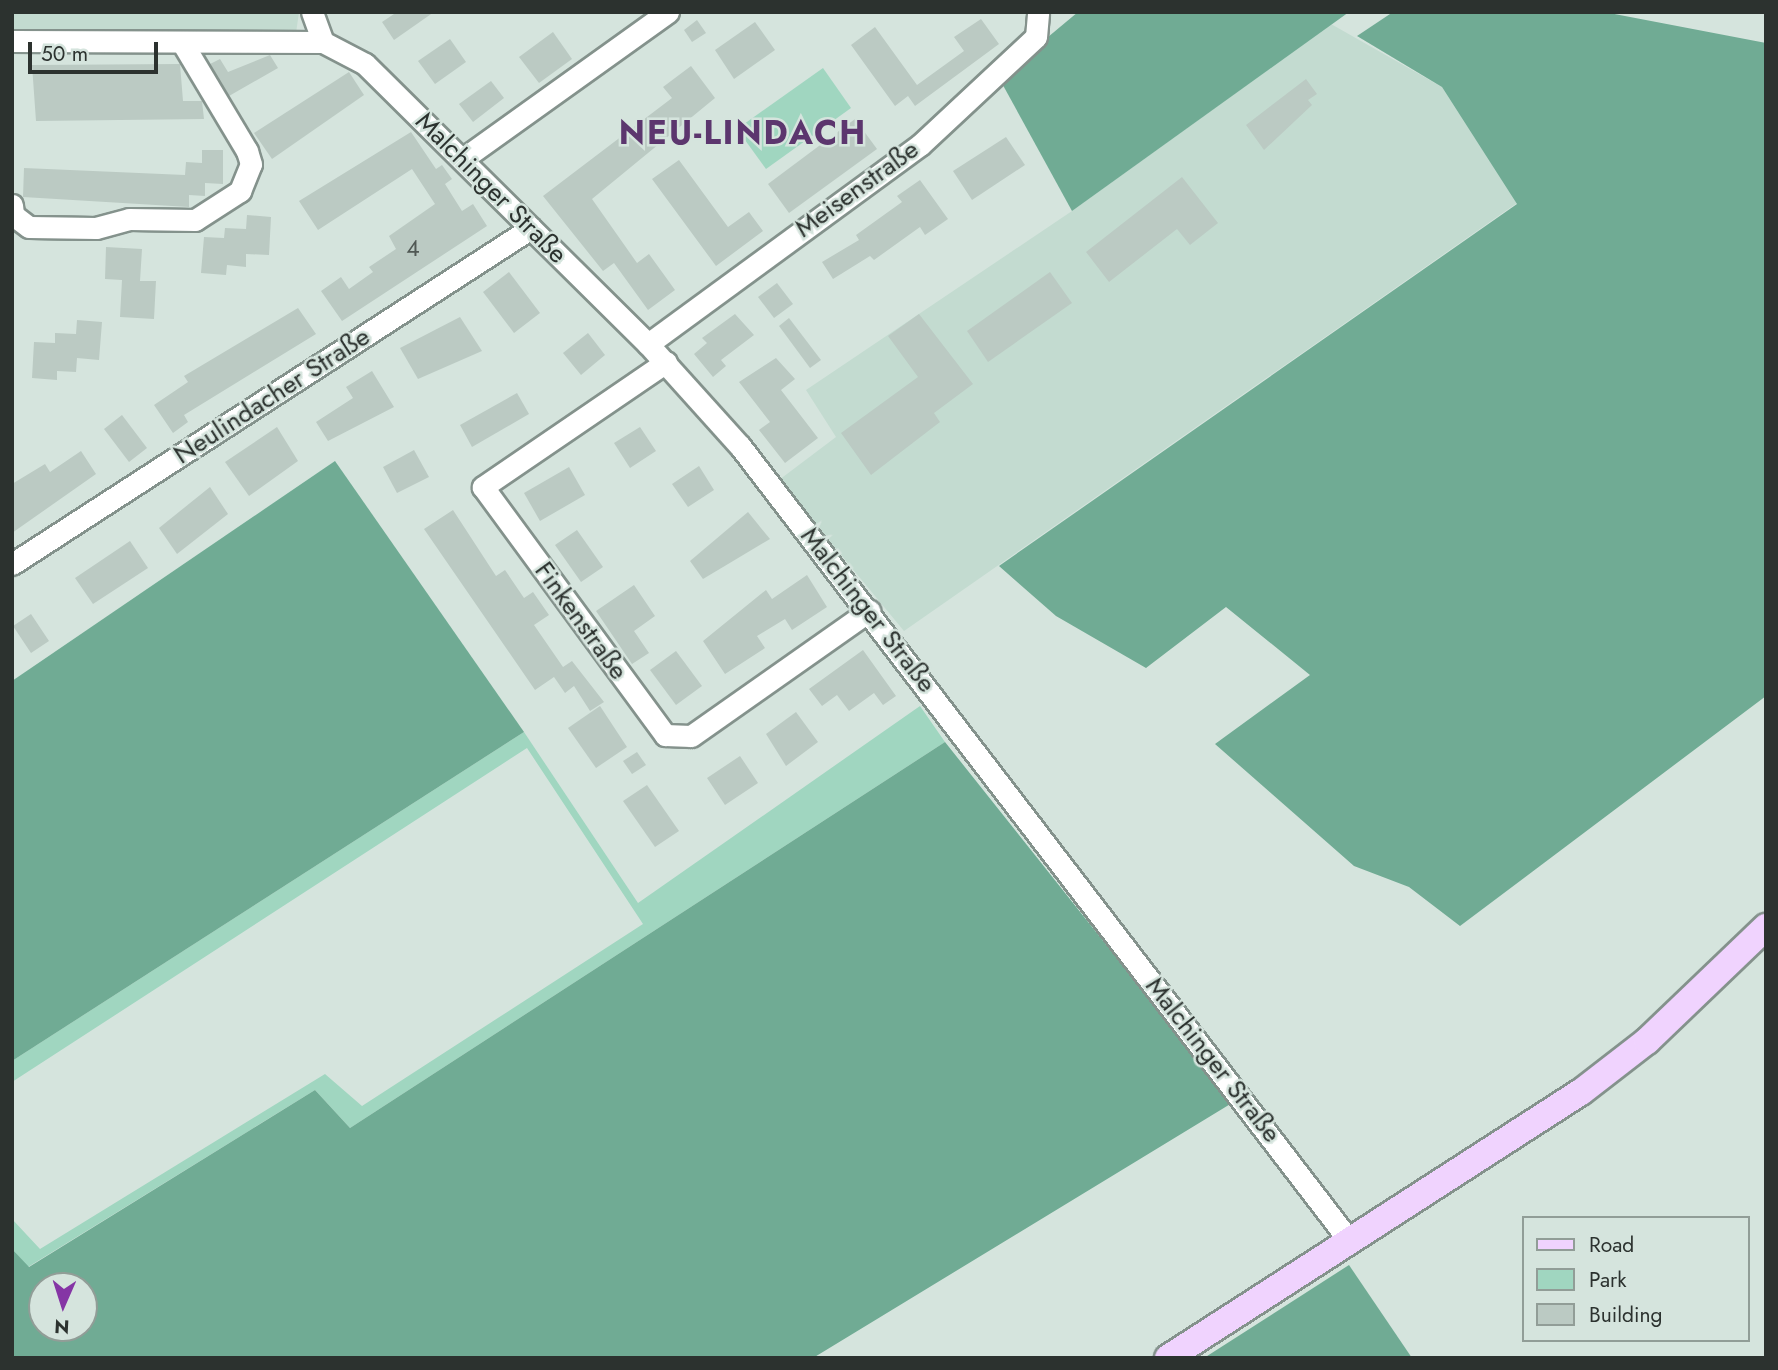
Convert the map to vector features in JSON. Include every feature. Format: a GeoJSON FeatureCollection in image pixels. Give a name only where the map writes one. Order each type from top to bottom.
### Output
{"type":"FeatureCollection","features":[{"type":"Feature","properties":{"kind":"main road"},"geometry":{"type":"LineString","coordinates":[[1168,1358],[1348,1239],[1581,1092],[1647,1041],[1766,927]]}},
{"type":"Feature","properties":{"kind":"street"},"geometry":{"type":"LineString","coordinates":[[312,12],[323,42]]}},
{"type":"Feature","properties":{"kind":"street"},"geometry":{"type":"LineString","coordinates":[[464,158],[668,12]]}},
{"type":"Feature","properties":{"kind":"street","name":"Meisenstraße"},"geometry":{"type":"LineString","coordinates":[[648,344],[920,145],[1036,37],[1038,12]]}},
{"type":"Feature","properties":{"kind":"street","name":"Malchinger Straße"},"geometry":{"type":"LineString","coordinates":[[12,41],[183,44],[323,42],[354,55],[464,158],[666,362],[869,611],[1348,1239]]}},
{"type":"Feature","properties":{"kind":"street"},"geometry":{"type":"LineString","coordinates":[[12,205],[13,215],[29,227],[96,228],[129,219],[195,220],[240,191],[251,164],[247,151],[183,44]]}},
{"type":"Feature","properties":{"kind":"street","name":"Neulindacher Straße"},"geometry":{"type":"LineString","coordinates":[[12,564],[531,228]]}},
{"type":"Feature","properties":{"kind":"street","name":"Finkenstraße"},"geometry":{"type":"LineString","coordinates":[[666,362],[483,487],[665,735],[691,736],[869,611]]}},
{"type":"Feature","properties":{"kind":"shaded area"},"geometry":{"type":"Polygon","coordinates":[[[12,12],[299,12],[296,33],[12,32],[12,12]]]}},
{"type":"Feature","properties":{"kind":"shaded area"},"geometry":{"type":"Polygon","coordinates":[[[1331,24],[1442,87],[1517,203],[904,631],[779,480],[836,437],[806,390],[1072,211],[1331,24]]]}},
{"type":"Feature","properties":{"kind":"green space"},"geometry":{"type":"Polygon","coordinates":[[[1078,12],[1349,12],[1072,211],[999,78],[1078,12]]]}},
{"type":"Feature","properties":{"kind":"green space"},"geometry":{"type":"Polygon","coordinates":[[[1393,12],[1604,12],[1766,43],[1766,696],[1460,926],[1409,887],[1354,866],[1215,744],[1310,675],[1226,607],[1146,668],[1056,616],[999,566],[1517,204],[1442,87],[1357,36],[1393,12]]]}},
{"type":"Feature","properties":{"kind":"green space"},"geometry":{"type":"Polygon","coordinates":[[[823,68],[851,108],[766,169],[737,129],[823,68]]]}},
{"type":"Feature","properties":{"kind":"green space"},"geometry":{"type":"Polygon","coordinates":[[[335,461],[524,732],[12,1061],[12,681],[335,461]]]}},
{"type":"Feature","properties":{"kind":"green space"},"geometry":{"type":"Polygon","coordinates":[[[920,706],[945,742],[350,1128],[315,1090],[28,1267],[12,1249],[12,1219],[40,1249],[325,1074],[362,1106],[643,924],[527,748],[12,1082],[12,1061],[524,732],[638,903],[920,706]]]}},
{"type":"Feature","properties":{"kind":"green space"},"geometry":{"type":"Polygon","coordinates":[[[945,742],[1232,1103],[813,1358],[12,1358],[12,1249],[29,1267],[315,1090],[350,1128],[945,742]]]}},
{"type":"Feature","properties":{"kind":"green space"},"geometry":{"type":"Polygon","coordinates":[[[1349,1265],[1412,1358],[1204,1358],[1349,1265]]]}},
{"type":"Feature","properties":{"kind":"building"},"geometry":{"type":"Polygon","coordinates":[[[397,12],[434,12],[394,40],[382,22],[397,12]]]}},
{"type":"Feature","properties":{"kind":"building"},"geometry":{"type":"Polygon","coordinates":[[[981,19],[999,44],[915,106],[908,96],[895,106],[851,45],[875,27],[917,85],[964,51],[954,37],[981,19]]]}},
{"type":"Feature","properties":{"kind":"building"},"geometry":{"type":"Polygon","coordinates":[[[697,20],[706,33],[692,42],[684,30],[697,20]]]}},
{"type":"Feature","properties":{"kind":"building"},"geometry":{"type":"Polygon","coordinates":[[[755,22],[775,50],[734,79],[715,50],[755,22]]]}},
{"type":"Feature","properties":{"kind":"building"},"geometry":{"type":"Polygon","coordinates":[[[553,32],[572,59],[539,83],[519,57],[553,32]]]}},
{"type":"Feature","properties":{"kind":"building"},"geometry":{"type":"Polygon","coordinates":[[[450,39],[466,62],[435,84],[418,61],[450,39]]]}},
{"type":"Feature","properties":{"kind":"building"},"geometry":{"type":"Polygon","coordinates":[[[270,55],[278,68],[229,96],[210,64],[220,59],[228,72],[270,55]]]}},
{"type":"Feature","properties":{"kind":"building"},"geometry":{"type":"Polygon","coordinates":[[[180,64],[183,101],[202,101],[204,119],[36,121],[32,65],[180,64]]]}},
{"type":"Feature","properties":{"kind":"building"},"geometry":{"type":"Polygon","coordinates":[[[691,66],[715,98],[592,199],[637,263],[649,254],[675,290],[648,310],[614,263],[603,271],[543,196],[672,98],[663,87],[691,66]]]}},
{"type":"Feature","properties":{"kind":"building"},"geometry":{"type":"Polygon","coordinates":[[[349,72],[364,95],[272,159],[254,133],[349,72]]]}},
{"type":"Feature","properties":{"kind":"building"},"geometry":{"type":"Polygon","coordinates":[[[1306,79],[1317,94],[1308,100],[1312,105],[1264,150],[1246,125],[1306,79]]]}},
{"type":"Feature","properties":{"kind":"building"},"geometry":{"type":"Polygon","coordinates":[[[491,81],[504,98],[473,122],[459,104],[491,81]]]}},
{"type":"Feature","properties":{"kind":"building"},"geometry":{"type":"Polygon","coordinates":[[[855,119],[877,149],[789,213],[768,184],[855,119]]]}},
{"type":"Feature","properties":{"kind":"building"},"geometry":{"type":"Polygon","coordinates":[[[411,132],[436,169],[442,165],[452,179],[445,184],[462,211],[473,204],[487,226],[342,321],[321,291],[341,277],[349,289],[373,272],[369,267],[396,249],[389,236],[435,204],[412,169],[318,230],[299,201],[411,132]]]}},
{"type":"Feature","properties":{"kind":"building"},"geometry":{"type":"Polygon","coordinates":[[[1006,137],[1025,165],[972,200],[953,171],[1006,137]]]}},
{"type":"Feature","properties":{"kind":"building"},"geometry":{"type":"Polygon","coordinates":[[[202,150],[223,150],[223,184],[205,183],[205,196],[189,195],[189,207],[23,197],[24,168],[185,175],[186,162],[202,163],[202,150]]]}},
{"type":"Feature","properties":{"kind":"building"},"geometry":{"type":"Polygon","coordinates":[[[679,160],[728,227],[749,212],[763,231],[716,266],[652,179],[679,160]]]}},
{"type":"Feature","properties":{"kind":"building"},"geometry":{"type":"Polygon","coordinates":[[[1182,177],[1218,223],[1190,245],[1177,229],[1109,282],[1086,252],[1182,177]]]}},
{"type":"Feature","properties":{"kind":"building"},"geometry":{"type":"Polygon","coordinates":[[[920,180],[948,219],[925,235],[920,227],[874,260],[870,256],[833,279],[822,262],[859,240],[856,235],[902,202],[897,196],[920,180]]]}},
{"type":"Feature","properties":{"kind":"building"},"geometry":{"type":"Polygon","coordinates":[[[247,215],[271,217],[269,255],[246,254],[246,267],[227,265],[226,275],[201,273],[204,237],[224,238],[225,228],[246,229],[247,215]]]}},
{"type":"Feature","properties":{"kind":"building"},"geometry":{"type":"Polygon","coordinates":[[[106,247],[142,249],[140,281],[156,281],[154,319],[120,317],[122,280],[105,279],[106,247]]]}},
{"type":"Feature","properties":{"kind":"building"},"geometry":{"type":"Polygon","coordinates":[[[509,272],[540,313],[514,333],[483,292],[509,272]]]}},
{"type":"Feature","properties":{"kind":"building"},"geometry":{"type":"Polygon","coordinates":[[[1050,272],[1072,303],[988,362],[967,331],[1050,272]]]}},
{"type":"Feature","properties":{"kind":"building"},"geometry":{"type":"Polygon","coordinates":[[[777,283],[793,304],[774,318],[758,297],[777,283]]]}},
{"type":"Feature","properties":{"kind":"building"},"geometry":{"type":"Polygon","coordinates":[[[298,308],[316,334],[184,415],[188,422],[173,433],[154,405],[188,382],[184,376],[298,308]]]}},
{"type":"Feature","properties":{"kind":"building"},"geometry":{"type":"Polygon","coordinates":[[[735,314],[754,335],[721,360],[726,366],[713,377],[694,354],[707,343],[702,338],[735,314]]]}},
{"type":"Feature","properties":{"kind":"building"},"geometry":{"type":"Polygon","coordinates":[[[919,314],[973,384],[934,413],[940,422],[871,475],[841,433],[918,377],[888,336],[919,314]]]}},
{"type":"Feature","properties":{"kind":"building"},"geometry":{"type":"Polygon","coordinates":[[[460,317],[482,351],[418,379],[400,348],[460,317]]]}},
{"type":"Feature","properties":{"kind":"building"},"geometry":{"type":"Polygon","coordinates":[[[789,318],[821,360],[810,368],[779,326],[789,318]]]}},
{"type":"Feature","properties":{"kind":"building"},"geometry":{"type":"Polygon","coordinates":[[[77,320],[102,322],[99,360],[77,358],[76,372],[57,371],[57,380],[32,378],[34,342],[55,343],[55,333],[76,334],[77,320]]]}},
{"type":"Feature","properties":{"kind":"building"},"geometry":{"type":"Polygon","coordinates":[[[588,333],[605,355],[581,375],[563,353],[588,333]]]}},
{"type":"Feature","properties":{"kind":"building"},"geometry":{"type":"Polygon","coordinates":[[[776,358],[795,379],[781,390],[818,438],[785,463],[759,430],[770,422],[739,382],[776,358]]]}},
{"type":"Feature","properties":{"kind":"building"},"geometry":{"type":"Polygon","coordinates":[[[372,371],[394,407],[328,441],[316,422],[353,398],[346,387],[372,371]]]}},
{"type":"Feature","properties":{"kind":"building"},"geometry":{"type":"Polygon","coordinates":[[[517,393],[529,414],[472,447],[460,425],[517,393]]]}},
{"type":"Feature","properties":{"kind":"building"},"geometry":{"type":"Polygon","coordinates":[[[122,415],[147,448],[129,462],[104,429],[122,415]]]}},
{"type":"Feature","properties":{"kind":"building"},"geometry":{"type":"Polygon","coordinates":[[[277,427],[298,461],[249,496],[225,462],[277,427]]]}},
{"type":"Feature","properties":{"kind":"building"},"geometry":{"type":"Polygon","coordinates":[[[640,427],[656,451],[630,468],[614,443],[640,427]]]}},
{"type":"Feature","properties":{"kind":"building"},"geometry":{"type":"Polygon","coordinates":[[[414,450],[429,477],[397,493],[383,467],[414,450]]]}},
{"type":"Feature","properties":{"kind":"building"},"geometry":{"type":"Polygon","coordinates":[[[81,451],[96,474],[12,533],[12,484],[45,464],[50,472],[81,451]]]}},
{"type":"Feature","properties":{"kind":"building"},"geometry":{"type":"Polygon","coordinates":[[[699,466],[714,490],[688,507],[672,484],[699,466]]]}},
{"type":"Feature","properties":{"kind":"building"},"geometry":{"type":"Polygon","coordinates":[[[569,467],[585,495],[540,521],[524,493],[569,467]]]}},
{"type":"Feature","properties":{"kind":"building"},"geometry":{"type":"Polygon","coordinates":[[[210,487],[228,514],[177,554],[159,528],[210,487]]]}},
{"type":"Feature","properties":{"kind":"building"},"geometry":{"type":"Polygon","coordinates":[[[453,510],[496,576],[505,570],[524,598],[533,592],[549,615],[534,625],[563,667],[572,661],[604,702],[590,711],[574,686],[565,693],[554,677],[535,690],[424,529],[453,510]]]}},
{"type":"Feature","properties":{"kind":"building"},"geometry":{"type":"Polygon","coordinates":[[[748,512],[770,539],[703,579],[690,561],[748,512]]]}},
{"type":"Feature","properties":{"kind":"building"},"geometry":{"type":"Polygon","coordinates":[[[577,530],[603,567],[581,582],[555,545],[577,530]]]}},
{"type":"Feature","properties":{"kind":"building"},"geometry":{"type":"Polygon","coordinates":[[[130,541],[148,568],[93,604],[75,578],[130,541]]]}},
{"type":"Feature","properties":{"kind":"building"},"geometry":{"type":"Polygon","coordinates":[[[807,575],[827,607],[792,630],[785,619],[757,636],[765,648],[725,674],[703,641],[766,590],[772,599],[807,575]]]}},
{"type":"Feature","properties":{"kind":"building"},"geometry":{"type":"Polygon","coordinates":[[[634,585],[655,616],[634,631],[649,653],[632,664],[596,611],[634,585]]]}},
{"type":"Feature","properties":{"kind":"building"},"geometry":{"type":"Polygon","coordinates":[[[31,614],[49,641],[31,653],[13,626],[31,614]]]}},
{"type":"Feature","properties":{"kind":"building"},"geometry":{"type":"Polygon","coordinates":[[[863,650],[896,696],[883,705],[874,693],[849,711],[837,695],[822,706],[809,689],[863,650]]]}},
{"type":"Feature","properties":{"kind":"building"},"geometry":{"type":"Polygon","coordinates":[[[676,651],[702,686],[676,705],[650,670],[676,651]]]}},
{"type":"Feature","properties":{"kind":"building"},"geometry":{"type":"Polygon","coordinates":[[[600,706],[627,747],[596,768],[568,728],[600,706]]]}},
{"type":"Feature","properties":{"kind":"building"},"geometry":{"type":"Polygon","coordinates":[[[796,712],[818,742],[786,766],[766,734],[796,712]]]}},
{"type":"Feature","properties":{"kind":"building"},"geometry":{"type":"Polygon","coordinates":[[[637,752],[646,765],[632,774],[623,761],[637,752]]]}},
{"type":"Feature","properties":{"kind":"building"},"geometry":{"type":"Polygon","coordinates":[[[740,756],[758,783],[725,805],[707,778],[740,756]]]}},
{"type":"Feature","properties":{"kind":"building"},"geometry":{"type":"Polygon","coordinates":[[[647,785],[679,831],[655,847],[623,801],[647,785]]]}},
{"type":"Feature","properties":{"kind":"district","name":"NEU-LINDACH"},"geometry":{"type":"Point","coordinates":[743,133]}}]}
